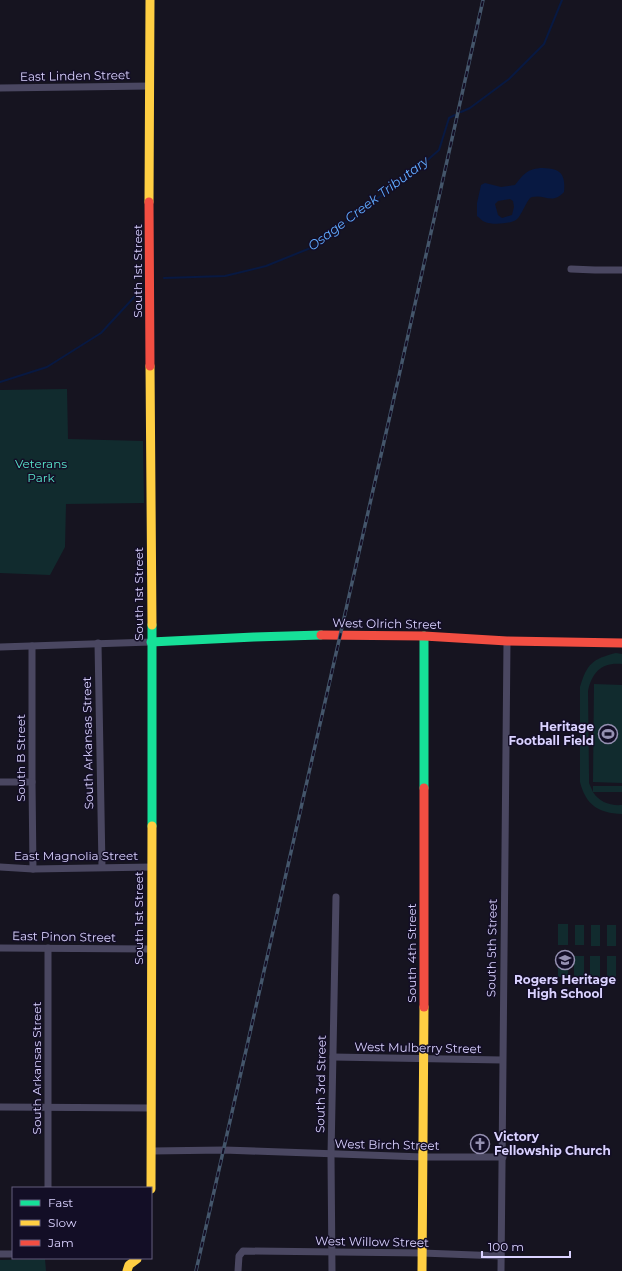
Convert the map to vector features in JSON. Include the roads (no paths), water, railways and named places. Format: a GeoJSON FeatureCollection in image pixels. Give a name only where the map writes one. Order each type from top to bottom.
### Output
{"type":"FeatureCollection","features":[{"type":"Feature","properties":{"kind":"street","name":"South 1st Street"},"geometry":{"type":"LineString","coordinates":[[150,0],[152,868],[151,1187]]}},
{"type":"Feature","properties":{"kind":"street","name":"East Linden Street"},"geometry":{"type":"LineString","coordinates":[[0,88],[150,86]]}},
{"type":"Feature","properties":{"kind":"street"},"geometry":{"type":"LineString","coordinates":[[571,269],[622,270]]}},
{"type":"Feature","properties":{"kind":"street","name":"West Olrich Street"},"geometry":{"type":"LineString","coordinates":[[151,642],[254,637],[341,635],[424,636],[507,641],[622,643]]}},
{"type":"Feature","properties":{"kind":"street","name":"South 4th Street"},"geometry":{"type":"LineString","coordinates":[[422,1271],[424,1060],[424,636]]}},
{"type":"Feature","properties":{"kind":"street","name":"South 5th Street"},"geometry":{"type":"LineString","coordinates":[[501,1271],[507,641]]}},
{"type":"Feature","properties":{"kind":"street"},"geometry":{"type":"LineString","coordinates":[[0,647],[151,642]]}},
{"type":"Feature","properties":{"kind":"street","name":"South Arkansas Street"},"geometry":{"type":"LineString","coordinates":[[98,643],[102,867]]}},
{"type":"Feature","properties":{"kind":"street","name":"South B Street"},"geometry":{"type":"LineString","coordinates":[[32,646],[32,782],[34,869]]}},
{"type":"Feature","properties":{"kind":"street"},"geometry":{"type":"LineString","coordinates":[[0,782],[32,782]]}},
{"type":"Feature","properties":{"kind":"street","name":"East Magnolia Street"},"geometry":{"type":"LineString","coordinates":[[0,867],[34,869],[102,867],[152,868]]}},
{"type":"Feature","properties":{"kind":"street","name":"South 3rd Street"},"geometry":{"type":"LineString","coordinates":[[332,1271],[331,1155],[336,897]]}},
{"type":"Feature","properties":{"kind":"street","name":"East Pinon Street"},"geometry":{"type":"LineString","coordinates":[[0,948],[151,949]]}},
{"type":"Feature","properties":{"kind":"street","name":"South Arkansas Street"},"geometry":{"type":"LineString","coordinates":[[48,948],[48,1187]]}},
{"type":"Feature","properties":{"kind":"street","name":"West Mulberry Street"},"geometry":{"type":"LineString","coordinates":[[333,1056],[424,1060],[502,1060]]}},
{"type":"Feature","properties":{"kind":"street"},"geometry":{"type":"LineString","coordinates":[[0,1107],[151,1108]]}},
{"type":"Feature","properties":{"kind":"street","name":"West Birch Street"},"geometry":{"type":"LineString","coordinates":[[152,1151],[224,1150],[331,1155],[503,1157]]}},
{"type":"Feature","properties":{"kind":"street","name":"West Willow Street"},"geometry":{"type":"LineString","coordinates":[[238,1271],[239,1256],[243,1251],[422,1253],[501,1256]]}},
{"type":"Feature","properties":{"kind":"street"},"geometry":{"type":"LineString","coordinates":[[0,1254],[12,1254]]}},
{"type":"Feature","properties":{"kind":"street"},"geometry":{"type":"LineString","coordinates":[[127,1271],[134,1259]]}},
{"type":"Feature","properties":{"kind":"street"},"geometry":{"type":"LineString","coordinates":[[135,1259],[136,1271]]}},
{"type":"Feature","properties":{"kind":"water"},"geometry":{"type":"Polygon","coordinates":[[[540,168],[552,169],[560,172],[564,180],[564,192],[560,196],[552,199],[537,196],[532,197],[528,200],[516,220],[505,223],[488,223],[477,216],[477,203],[481,185],[485,183],[501,187],[515,185],[526,173],[540,168]],[[510,199],[498,201],[495,204],[498,215],[502,218],[512,215],[514,207],[513,201],[510,199]]]}},
{"type":"Feature","properties":{"kind":"waterway","name":"Osage Creek Tributary"},"geometry":{"type":"LineString","coordinates":[[461,112],[470,108],[509,79],[544,44],[562,0]]}},
{"type":"Feature","properties":{"kind":"waterway","name":"Osage Creek Tributary"},"geometry":{"type":"LineString","coordinates":[[164,278],[225,276],[266,266],[313,247],[423,164],[439,150],[449,118],[455,115]]}},
{"type":"Feature","properties":{"kind":"waterway","name":"Osage Creek Tributary"},"geometry":{"type":"LineString","coordinates":[[0,382],[47,367],[101,333],[137,294]]}},
{"type":"Feature","properties":{"kind":"railway"},"geometry":{"type":"LineString","coordinates":[[196,1271],[483,0]]}},
{"type":"Feature","properties":{"kind":"place","name":"Heritage Football Field"},"geometry":{"type":"Point","coordinates":[608,734]}},
{"type":"Feature","properties":{"kind":"place","name":"Rogers Heritage High School"},"geometry":{"type":"Point","coordinates":[565,960]}},
{"type":"Feature","properties":{"kind":"place","name":"Victory Fellowship Church"},"geometry":{"type":"Point","coordinates":[480,1144]}},
{"type":"Feature","properties":{"kind":"park label","name":"Veterans Park"},"geometry":{"type":"Point","coordinates":[41,471]}}]}
